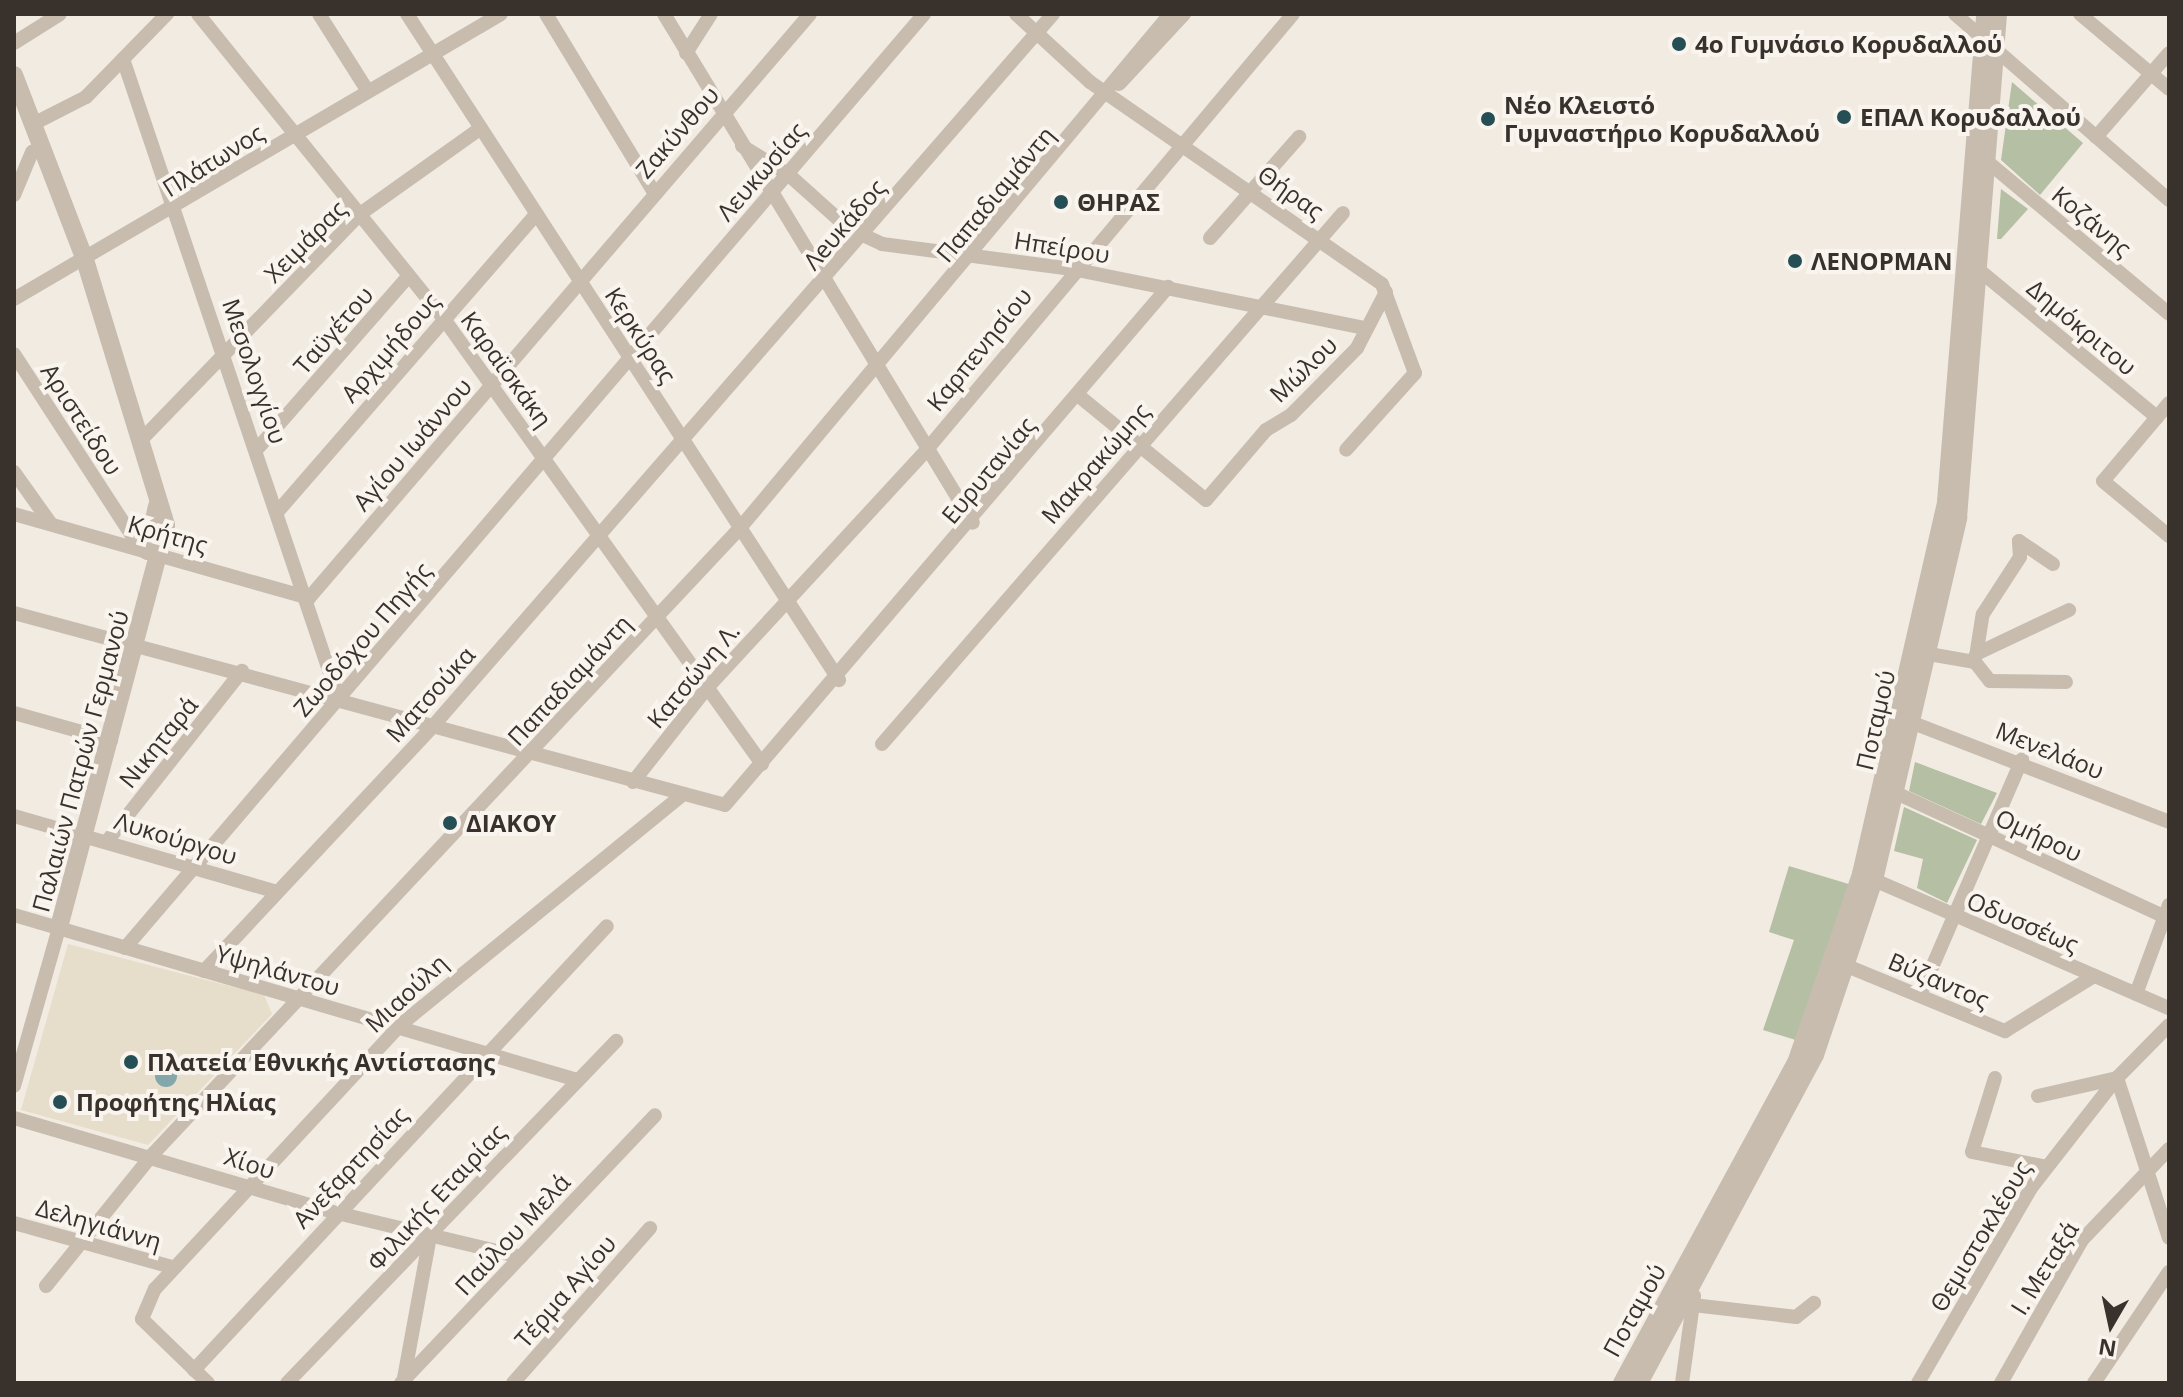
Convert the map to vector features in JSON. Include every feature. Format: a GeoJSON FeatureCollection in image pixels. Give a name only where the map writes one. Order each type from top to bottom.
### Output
{"type":"FeatureCollection","features":[{"type":"Feature","properties":{"kind":"street"},"geometry":{"type":"LineString","coordinates":[[14,43],[60,14]]}},
{"type":"Feature","properties":{"kind":"street"},"geometry":{"type":"LineString","coordinates":[[35,123],[86,97],[167,14]]}},
{"type":"Feature","properties":{"kind":"street","name":"Καραϊσκάκη"},"geometry":{"type":"LineString","coordinates":[[198,14],[299,132],[408,277],[444,319],[762,764]]}},
{"type":"Feature","properties":{"kind":"street"},"geometry":{"type":"LineString","coordinates":[[319,14],[367,90]]}},
{"type":"Feature","properties":{"kind":"street","name":"Κερκύρας"},"geometry":{"type":"LineString","coordinates":[[407,14],[839,680]]}},
{"type":"Feature","properties":{"kind":"street","name":"Πλάτωνος"},"geometry":{"type":"LineString","coordinates":[[14,299],[175,210],[367,90],[501,14]]}},
{"type":"Feature","properties":{"kind":"street"},"geometry":{"type":"LineString","coordinates":[[546,14],[654,192]]}},
{"type":"Feature","properties":{"kind":"street","name":"Ηπείρου"},"geometry":{"type":"LineString","coordinates":[[664,14],[742,146],[789,175],[863,236],[1072,269],[1365,328]]}},
{"type":"Feature","properties":{"kind":"street"},"geometry":{"type":"LineString","coordinates":[[686,53],[711,14]]}},
{"type":"Feature","properties":{"kind":"street","name":"Ζακύνθου"},"geometry":{"type":"LineString","coordinates":[[578,280],[810,14]]}},
{"type":"Feature","properties":{"kind":"street","name":"Λευκωσίας"},"geometry":{"type":"LineString","coordinates":[[631,358],[924,14]]}},
{"type":"Feature","properties":{"kind":"street","name":"Θήρας"},"geometry":{"type":"LineString","coordinates":[[1016,14],[1036,34],[1109,92],[1376,276],[1386,292],[1415,373],[1346,450]]}},
{"type":"Feature","properties":{"kind":"street","name":"Λeυκάδος"},"geometry":{"type":"LineString","coordinates":[[684,442],[1053,14]]}},
{"type":"Feature","properties":{"kind":"street","name":"Παπαδιαμάντη"},"geometry":{"type":"LineString","coordinates":[[46,1286],[78,1239],[153,1154],[302,1000],[740,528],[876,362],[974,255],[1170,14]]}},
{"type":"Feature","properties":{"kind":"street","name":"Παπαδιαμάντη"},"geometry":{"type":"LineString","coordinates":[[1109,92],[1184,14]]}},
{"type":"Feature","properties":{"kind":"street","name":"Καρπενησίου"},"geometry":{"type":"LineString","coordinates":[[789,599],[929,447],[1072,269],[1293,14]]}},
{"type":"Feature","properties":{"kind":"street"},"geometry":{"type":"LineString","coordinates":[[1955,14],[2169,200]]}},
{"type":"Feature","properties":{"kind":"street","name":"Ποταμού"},"geometry":{"type":"LineString","coordinates":[[1622,1383],[1796,1063],[1896,793],[1929,654],[1959,504],[1988,162],[1990,45],[1985,14]]}},
{"type":"Feature","properties":{"kind":"street","name":"Ποταμού"},"geometry":{"type":"LineString","coordinates":[[1639,1383],[1811,1063],[1847,966],[1944,517],[1990,45],[1998,14]]}},
{"type":"Feature","properties":{"kind":"street"},"geometry":{"type":"LineString","coordinates":[[2080,14],[2169,89]]}},
{"type":"Feature","properties":{"kind":"street"},"geometry":{"type":"LineString","coordinates":[[2096,137],[2169,53]]}},
{"type":"Feature","properties":{"kind":"street","name":"Μεσολογγίου"},"geometry":{"type":"LineString","coordinates":[[123,59],[259,447],[339,700]]}},
{"type":"Feature","properties":{"kind":"street","name":"Παλαιών Πατρών Γερμανού"},"geometry":{"type":"LineString","coordinates":[[14,75],[35,123],[39,150],[85,260],[161,492],[166,525],[149,551],[136,645],[14,1086]]}},
{"type":"Feature","properties":{"kind":"street","name":"Χειμάρας"},"geometry":{"type":"LineString","coordinates":[[143,438],[360,214],[481,128]]}},
{"type":"Feature","properties":{"kind":"street"},"geometry":{"type":"LineString","coordinates":[[1210,238],[1299,137]]}},
{"type":"Feature","properties":{"kind":"street"},"geometry":{"type":"LineString","coordinates":[[742,146],[973,523]]}},
{"type":"Feature","properties":{"kind":"street"},"geometry":{"type":"LineString","coordinates":[[14,159],[39,150]]}},
{"type":"Feature","properties":{"kind":"street"},"geometry":{"type":"LineString","coordinates":[[14,195],[39,150]]}},
{"type":"Feature","properties":{"kind":"street","name":"Κοζάνης"},"geometry":{"type":"LineString","coordinates":[[1988,162],[2169,314]]}},
{"type":"Feature","properties":{"kind":"street","name":"Μακρακώμης"},"geometry":{"type":"LineString","coordinates":[[882,744],[1138,445],[1343,213]]}},
{"type":"Feature","properties":{"kind":"street","name":"Αρχιμήδους"},"geometry":{"type":"LineString","coordinates":[[279,510],[536,214]]}},
{"type":"Feature","properties":{"kind":"street","name":"Δημόκριτου"},"geometry":{"type":"LineString","coordinates":[[1979,270],[2157,417]]}},
{"type":"Feature","properties":{"kind":"street","name":"Ταϋγέτου"},"geometry":{"type":"LineString","coordinates":[[259,447],[408,277]]}},
{"type":"Feature","properties":{"kind":"street","name":"Αγίου Ιωάννου"},"geometry":{"type":"LineString","coordinates":[[309,598],[578,280]]}},
{"type":"Feature","properties":{"kind":"street","name":"Ευρυτανίας"},"geometry":{"type":"LineString","coordinates":[[839,680],[1168,287]]}},
{"type":"Feature","properties":{"kind":"street","name":"Μώλου"},"geometry":{"type":"LineString","coordinates":[[1138,445],[1203,500],[1266,430],[1291,415],[1348,358],[1386,292]]}},
{"type":"Feature","properties":{"kind":"street","name":"Αριστείδου"},"geometry":{"type":"LineString","coordinates":[[14,354],[149,551]]}},
{"type":"Feature","properties":{"kind":"street","name":"Ζωοδόχου Πηγής"},"geometry":{"type":"LineString","coordinates":[[125,948],[631,358]]}},
{"type":"Feature","properties":{"kind":"street"},"geometry":{"type":"LineString","coordinates":[[1079,396],[1138,445]]}},
{"type":"Feature","properties":{"kind":"street"},"geometry":{"type":"LineString","coordinates":[[2169,403],[2103,481],[2169,536]]}},
{"type":"Feature","properties":{"kind":"street","name":"Ματσούκα"},"geometry":{"type":"LineString","coordinates":[[204,971],[433,726],[599,533],[684,442]]}},
{"type":"Feature","properties":{"kind":"street"},"geometry":{"type":"LineString","coordinates":[[14,472],[51,524]]}},
{"type":"Feature","properties":{"kind":"street","name":"Κρήτης"},"geometry":{"type":"LineString","coordinates":[[14,514],[309,598]]}},
{"type":"Feature","properties":{"kind":"street"},"geometry":{"type":"LineString","coordinates":[[2053,564],[2019,541],[2020,557],[1983,614],[1976,656],[1990,681],[2066,682]]}},
{"type":"Feature","properties":{"kind":"street","name":"Κατσώνη Λ."},"geometry":{"type":"LineString","coordinates":[[633,782],[707,688],[789,599]]}},
{"type":"Feature","properties":{"kind":"street"},"geometry":{"type":"LineString","coordinates":[[1929,654],[1976,656],[2069,610]]}},
{"type":"Feature","properties":{"kind":"street"},"geometry":{"type":"LineString","coordinates":[[14,613],[242,671],[681,796],[725,805],[839,680]]}},
{"type":"Feature","properties":{"kind":"street","name":"Νικηταρά"},"geometry":{"type":"LineString","coordinates":[[108,840],[242,671]]}},
{"type":"Feature","properties":{"kind":"street"},"geometry":{"type":"LineString","coordinates":[[14,713],[111,740]]}},
{"type":"Feature","properties":{"kind":"street","name":"Μενελάου"},"geometry":{"type":"LineString","coordinates":[[1913,723],[2022,759],[2169,822]]}},
{"type":"Feature","properties":{"kind":"street"},"geometry":{"type":"LineString","coordinates":[[1920,995],[2022,759]]}},
{"type":"Feature","properties":{"kind":"street","name":"Ομήρου"},"geometry":{"type":"LineString","coordinates":[[1896,793],[2166,911]]}},
{"type":"Feature","properties":{"kind":"street","name":"Μιαούλη"},"geometry":{"type":"LineString","coordinates":[[194,1370],[149,1329],[141,1309],[172,1267],[399,1026],[681,796]]}},
{"type":"Feature","properties":{"kind":"street","name":"Λυκούργου"},"geometry":{"type":"LineString","coordinates":[[14,816],[84,833],[277,892]]}},
{"type":"Feature","properties":{"kind":"street","name":"Οδυσσέως"},"geometry":{"type":"LineString","coordinates":[[1867,877],[2169,1008]]}},
{"type":"Feature","properties":{"kind":"street"},"geometry":{"type":"LineString","coordinates":[[2136,994],[2166,911]]}},
{"type":"Feature","properties":{"kind":"street","name":"Υψηλάντου"},"geometry":{"type":"LineString","coordinates":[[14,915],[577,1080]]}},
{"type":"Feature","properties":{"kind":"street","name":"Ανεξαρτησίας"},"geometry":{"type":"LineString","coordinates":[[194,1370],[607,926]]}},
{"type":"Feature","properties":{"kind":"street","name":"Βύζαντος"},"geometry":{"type":"LineString","coordinates":[[1847,966],[2005,1031],[2094,976]]}},
{"type":"Feature","properties":{"kind":"street"},"geometry":{"type":"LineString","coordinates":[[14,1024],[30,1029]]}},
{"type":"Feature","properties":{"kind":"street","name":"Θεμιστοκλέους"},"geometry":{"type":"LineString","coordinates":[[1918,1383],[2047,1167],[2117,1078],[2169,1025]]}},
{"type":"Feature","properties":{"kind":"street","name":"Φιλικής Εταιρίας"},"geometry":{"type":"LineString","coordinates":[[287,1383],[616,1041]]}},
{"type":"Feature","properties":{"kind":"street"},"geometry":{"type":"LineString","coordinates":[[1995,1078],[1972,1151],[2047,1167]]}},
{"type":"Feature","properties":{"kind":"street"},"geometry":{"type":"LineString","coordinates":[[2038,1096],[2117,1078],[2145,1177],[2169,1238]]}},
{"type":"Feature","properties":{"kind":"street","name":"Παύλου Μελά"},"geometry":{"type":"LineString","coordinates":[[403,1382],[655,1115]]}},
{"type":"Feature","properties":{"kind":"street","name":"Χίου"},"geometry":{"type":"LineString","coordinates":[[14,1118],[153,1154],[337,1213],[521,1257]]}},
{"type":"Feature","properties":{"kind":"street","name":"Ι. Μεταξά"},"geometry":{"type":"LineString","coordinates":[[2001,1383],[2082,1240],[2169,1149]]}},
{"type":"Feature","properties":{"kind":"street","name":"Δεληγιάννη"},"geometry":{"type":"LineString","coordinates":[[14,1223],[172,1267]]}},
{"type":"Feature","properties":{"kind":"street","name":"Τέρμα Αγίου"},"geometry":{"type":"LineString","coordinates":[[513,1383],[650,1228]]}},
{"type":"Feature","properties":{"kind":"street"},"geometry":{"type":"LineString","coordinates":[[403,1382],[430,1237]]}},
{"type":"Feature","properties":{"kind":"street"},"geometry":{"type":"LineString","coordinates":[[1682,1383],[1699,1272]]}},
{"type":"Feature","properties":{"kind":"street"},"geometry":{"type":"LineString","coordinates":[[2094,1383],[2169,1272]]}},
{"type":"Feature","properties":{"kind":"street"},"geometry":{"type":"LineString","coordinates":[[1693,1305],[1796,1317],[1814,1303]]}},
{"type":"Feature","properties":{"kind":"street"},"geometry":{"type":"LineString","coordinates":[[194,1370],[208,1383]]}},
{"type":"Feature","properties":{"kind":"green space"},"geometry":{"type":"Polygon","coordinates":[[[2012,82],[2083,143],[2040,195],[2001,160],[2012,82]]]}},
{"type":"Feature","properties":{"kind":"green space"},"geometry":{"type":"Polygon","coordinates":[[[2001,189],[2028,209],[2001,239],[1997,239],[2001,189]]]}},
{"type":"Feature","properties":{"kind":"green space"},"geometry":{"type":"Polygon","coordinates":[[[1915,762],[1997,793],[1981,824],[1909,791],[1915,762]]]}},
{"type":"Feature","properties":{"kind":"green space"},"geometry":{"type":"Polygon","coordinates":[[[1904,807],[1977,840],[1947,903],[1917,888],[1923,859],[1894,851],[1904,807]]]}},
{"type":"Feature","properties":{"kind":"green space"},"geometry":{"type":"Polygon","coordinates":[[[1789,866],[1852,885],[1802,1042],[1763,1030],[1794,940],[1769,932],[1789,866]]]}},
{"type":"Feature","properties":{"kind":"shaded area","name":"Πλατεία Εθνικής Αντίστασης"},"geometry":{"type":"Polygon","coordinates":[[[68,944],[264,995],[272,1014],[148,1145],[21,1110],[68,944]]]}},
{"type":"Feature","properties":{"kind":"water"},"geometry":{"type":"Polygon","coordinates":[[[162,1065],[170,1065],[177,1076],[170,1087],[162,1087],[155,1080],[155,1072],[162,1065]]]}},
{"type":"Feature","properties":{"kind":"place","name":"4ο Γυμνάσιο Κορυδαλλού"},"geometry":{"type":"Point","coordinates":[1679,44]}},
{"type":"Feature","properties":{"kind":"place","name":"ΕΠΑΛ Κορυδαλλού"},"geometry":{"type":"Point","coordinates":[1844,117]}},
{"type":"Feature","properties":{"kind":"place","name":"Νέο Κλειστό Γυμναστήριο Κορυδαλλού"},"geometry":{"type":"Point","coordinates":[1488,119]}},
{"type":"Feature","properties":{"kind":"place","name":"ΘΗΡΑΣ"},"geometry":{"type":"Point","coordinates":[1061,202]}},
{"type":"Feature","properties":{"kind":"place","name":"ΛΕΝΟΡΜΑΝ"},"geometry":{"type":"Point","coordinates":[1795,261]}},
{"type":"Feature","properties":{"kind":"place","name":"ΔΙΑΚΟΥ"},"geometry":{"type":"Point","coordinates":[450,823]}},
{"type":"Feature","properties":{"kind":"place","name":"Πλατεία Εθνικής Αντίστασης"},"geometry":{"type":"Point","coordinates":[131,1062]}},
{"type":"Feature","properties":{"kind":"place","name":"Προφήτης Ηλίας"},"geometry":{"type":"Point","coordinates":[60,1102]}}]}
